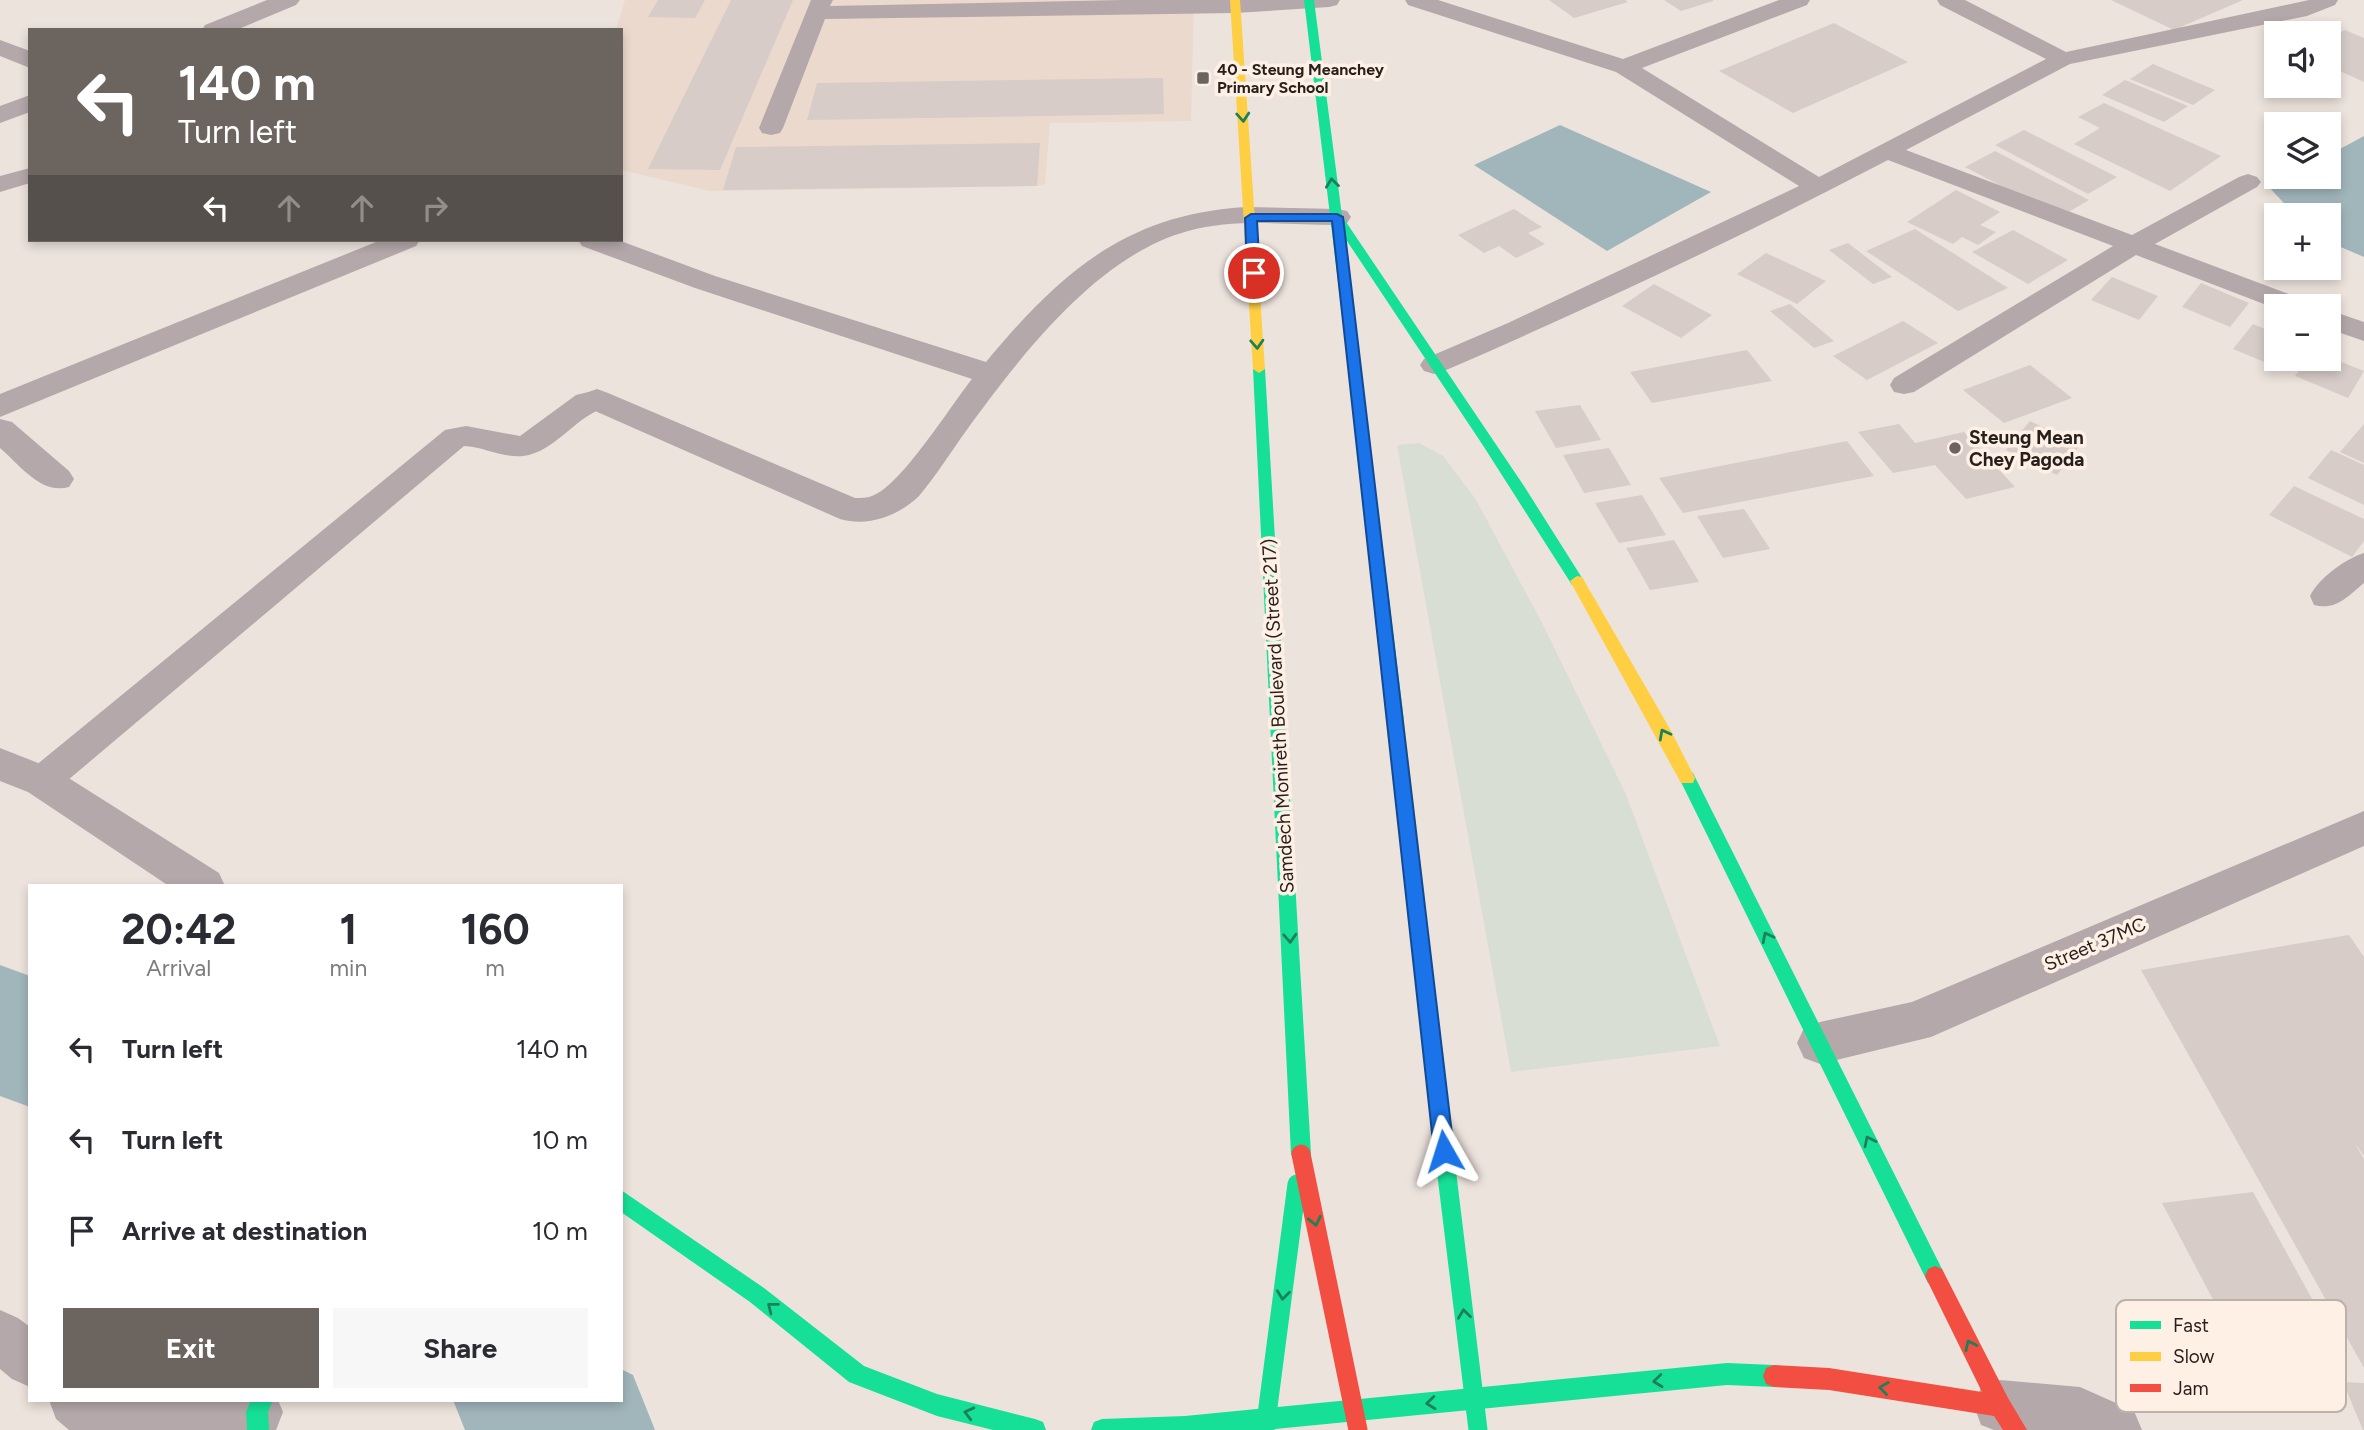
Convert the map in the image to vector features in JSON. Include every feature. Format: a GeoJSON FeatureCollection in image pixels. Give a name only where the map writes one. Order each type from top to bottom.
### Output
{"type":"FeatureCollection","features":[{"type":"Feature","properties":{"kind":"main road"},"geometry":{"type":"LineString","coordinates":[[1316,1],[1337,217],[1478,1430]]}},
{"type":"Feature","properties":{"kind":"main road","name":"Samdech Monireth Boulevard (Street 217)"},"geometry":{"type":"LineString","coordinates":[[1235,3],[1251,218],[1301,1154],[1265,1430]]}},
{"type":"Feature","properties":{"kind":"main road"},"geometry":{"type":"LineString","coordinates":[[1337,217],[1434,365],[1521,490],[1593,608],[1664,733],[2008,1418]]}},
{"type":"Feature","properties":{"kind":"main road"},"geometry":{"type":"LineString","coordinates":[[1301,1154],[1359,1430]]}},
{"type":"Feature","properties":{"kind":"main road"},"geometry":{"type":"LineString","coordinates":[[623,1201],[757,1295],[857,1374],[937,1405],[1035,1430]]}},
{"type":"Feature","properties":{"kind":"main road"},"geometry":{"type":"LineString","coordinates":[[1102,1430],[1185,1427],[1727,1374],[1829,1379],[1943,1395],[2008,1418]]}},
{"type":"Feature","properties":{"kind":"street"},"geometry":{"type":"LineString","coordinates":[[219,28],[288,0]]}},
{"type":"Feature","properties":{"kind":"street"},"geometry":{"type":"LineString","coordinates":[[0,47],[28,60]]}},
{"type":"Feature","properties":{"kind":"street"},"geometry":{"type":"LineString","coordinates":[[0,115],[28,104]]}},
{"type":"Feature","properties":{"kind":"street"},"geometry":{"type":"LineString","coordinates":[[597,400],[852,510],[878,509],[902,493],[992,374],[1061,297],[1114,256],[1159,231],[1204,219],[1337,217]]}},
{"type":"Feature","properties":{"kind":"street"},"geometry":{"type":"LineString","coordinates":[[0,406],[401,242]]}},
{"type":"Feature","properties":{"kind":"street"},"geometry":{"type":"LineString","coordinates":[[597,242],[705,282],[891,344],[992,374]]}},
{"type":"Feature","properties":{"kind":"street"},"geometry":{"type":"LineString","coordinates":[[0,430],[57,479]]}},
{"type":"Feature","properties":{"kind":"street"},"geometry":{"type":"LineString","coordinates":[[0,764],[42,781],[201,884]]}},
{"type":"Feature","properties":{"kind":"street","name":"Street 37MC"},"geometry":{"type":"LineString","coordinates":[[1820,1043],[1915,1021],[2364,828]]}},
{"type":"Feature","properties":{"kind":"street"},"geometry":{"type":"LineString","coordinates":[[0,1336],[28,1359]]}},
{"type":"Feature","properties":{"kind":"street"},"geometry":{"type":"LineString","coordinates":[[77,1402],[94,1417],[182,1423],[259,1411]]}},
{"type":"Feature","properties":{"kind":"street"},"geometry":{"type":"LineString","coordinates":[[2008,1418],[2080,1413],[2115,1430]]}},
{"type":"Feature","properties":{"kind":"lane"},"geometry":{"type":"LineString","coordinates":[[1416,0],[1624,66],[1818,187]]}},
{"type":"Feature","properties":{"kind":"lane"},"geometry":{"type":"LineString","coordinates":[[1624,66],[1799,0]]}},
{"type":"Feature","properties":{"kind":"lane"},"geometry":{"type":"LineString","coordinates":[[1948,0],[2063,59]]}},
{"type":"Feature","properties":{"kind":"lane"},"geometry":{"type":"LineString","coordinates":[[1434,365],[1518,329],[1818,187],[2063,59],[2307,9],[2327,0]]}},
{"type":"Feature","properties":{"kind":"lane"},"geometry":{"type":"LineString","coordinates":[[771,128],[820,6],[1316,1]]}},
{"type":"Feature","properties":{"kind":"lane"},"geometry":{"type":"LineString","coordinates":[[1888,152],[2264,294]]}},
{"type":"Feature","properties":{"kind":"lane"},"geometry":{"type":"LineString","coordinates":[[0,184],[28,176]]}},
{"type":"Feature","properties":{"kind":"lane"},"geometry":{"type":"LineString","coordinates":[[1904,385],[2134,245],[2248,182]]}},
{"type":"Feature","properties":{"kind":"lane"},"geometry":{"type":"LineString","coordinates":[[2341,323],[2364,332]]}},
{"type":"Feature","properties":{"kind":"lane"},"geometry":{"type":"LineString","coordinates":[[42,781],[456,437],[471,434],[516,448],[528,445],[586,402],[597,400]]}},
{"type":"Feature","properties":{"kind":"lane"},"geometry":{"type":"LineString","coordinates":[[2326,596],[2364,565]]}},
{"type":"Feature","properties":{"kind":"shaded area"},"geometry":{"type":"Polygon","coordinates":[[[625,0],[1194,0],[1191,121],[1050,123],[1045,184],[1037,186],[710,191],[623,170],[623,28],[617,28],[625,0]]]}},
{"type":"Feature","properties":{"kind":"shaded area"},"geometry":{"type":"Polygon","coordinates":[[[1560,125],[1711,192],[1607,251],[1474,165],[1560,125]]]}},
{"type":"Feature","properties":{"kind":"shaded area"},"geometry":{"type":"Polygon","coordinates":[[[2364,136],[2364,257],[2341,247],[2341,203],[2284,203],[2271,189],[2341,189],[2341,148],[2364,136]]]}},
{"type":"Feature","properties":{"kind":"shaded area"},"geometry":{"type":"Polygon","coordinates":[[[1419,443],[1443,456],[1475,498],[1541,621],[1625,792],[1720,1046],[1511,1072],[1397,445],[1419,443]]]}},
{"type":"Feature","properties":{"kind":"building"},"geometry":{"type":"Polygon","coordinates":[[[658,0],[705,0],[695,18],[648,17],[658,0]]]}},
{"type":"Feature","properties":{"kind":"building"},"geometry":{"type":"Polygon","coordinates":[[[731,0],[793,0],[720,170],[648,169],[731,0]]]}},
{"type":"Feature","properties":{"kind":"building"},"geometry":{"type":"Polygon","coordinates":[[[1549,0],[1625,0],[1628,2],[1574,18],[1549,0]]]}},
{"type":"Feature","properties":{"kind":"building"},"geometry":{"type":"Polygon","coordinates":[[[1664,0],[1713,0],[1713,1],[1681,11],[1664,0]]]}},
{"type":"Feature","properties":{"kind":"building"},"geometry":{"type":"Polygon","coordinates":[[[2111,0],[2243,0],[2174,30],[2111,0]]]}},
{"type":"Feature","properties":{"kind":"building"},"geometry":{"type":"Polygon","coordinates":[[[1834,23],[1908,62],[1793,113],[1719,71],[1834,23]]]}},
{"type":"Feature","properties":{"kind":"building"},"geometry":{"type":"Polygon","coordinates":[[[2345,30],[2364,38],[2364,82],[2341,71],[2341,32],[2345,30]]]}},
{"type":"Feature","properties":{"kind":"building"},"geometry":{"type":"Polygon","coordinates":[[[2153,64],[2215,90],[2193,105],[2130,79],[2153,64]]]}},
{"type":"Feature","properties":{"kind":"building"},"geometry":{"type":"Polygon","coordinates":[[[1163,78],[1164,114],[807,120],[817,83],[1163,78]]]}},
{"type":"Feature","properties":{"kind":"building"},"geometry":{"type":"Polygon","coordinates":[[[2125,80],[2188,106],[2164,122],[2102,95],[2125,80]]]}},
{"type":"Feature","properties":{"kind":"building"},"geometry":{"type":"Polygon","coordinates":[[[2104,103],[2221,156],[2170,191],[2074,144],[2100,128],[2078,117],[2104,103]]]}},
{"type":"Feature","properties":{"kind":"building"},"geometry":{"type":"Polygon","coordinates":[[[2024,130],[2117,177],[2088,194],[1995,145],[2024,130]]]}},
{"type":"Feature","properties":{"kind":"building"},"geometry":{"type":"Polygon","coordinates":[[[1040,143],[1037,186],[723,190],[736,147],[1040,143]]]}},
{"type":"Feature","properties":{"kind":"building"},"geometry":{"type":"Polygon","coordinates":[[[1995,151],[2089,200],[2060,217],[1965,167],[1995,151]]]}},
{"type":"Feature","properties":{"kind":"building"},"geometry":{"type":"Polygon","coordinates":[[[1956,190],[2000,212],[1980,225],[1996,232],[1978,245],[1962,237],[1953,244],[1907,222],[1956,190]]]}},
{"type":"Feature","properties":{"kind":"building"},"geometry":{"type":"Polygon","coordinates":[[[1514,209],[1542,227],[1528,233],[1545,244],[1516,258],[1499,246],[1484,253],[1458,235],[1514,209]]]}},
{"type":"Feature","properties":{"kind":"building"},"geometry":{"type":"Polygon","coordinates":[[[1915,229],[2008,288],[1958,311],[1866,251],[1915,229]]]}},
{"type":"Feature","properties":{"kind":"building"},"geometry":{"type":"Polygon","coordinates":[[[2013,230],[2068,260],[2028,284],[1972,252],[2013,230]]]}},
{"type":"Feature","properties":{"kind":"building"},"geometry":{"type":"Polygon","coordinates":[[[1848,243],[1892,277],[1873,284],[1829,250],[1848,243]]]}},
{"type":"Feature","properties":{"kind":"building"},"geometry":{"type":"Polygon","coordinates":[[[1766,253],[1826,281],[1797,304],[1737,274],[1766,253]]]}},
{"type":"Feature","properties":{"kind":"building"},"geometry":{"type":"Polygon","coordinates":[[[2112,277],[2158,296],[2139,320],[2091,300],[2112,277]]]}},
{"type":"Feature","properties":{"kind":"building"},"geometry":{"type":"Polygon","coordinates":[[[2201,283],[2249,303],[2230,327],[2182,307],[2201,283]]]}},
{"type":"Feature","properties":{"kind":"building"},"geometry":{"type":"Polygon","coordinates":[[[1654,284],[1712,315],[1681,338],[1622,306],[1654,284]]]}},
{"type":"Feature","properties":{"kind":"building"},"geometry":{"type":"Polygon","coordinates":[[[1790,304],[1834,341],[1814,348],[1770,311],[1790,304]]]}},
{"type":"Feature","properties":{"kind":"building"},"geometry":{"type":"Polygon","coordinates":[[[1903,321],[1938,343],[1867,380],[1833,356],[1903,321]]]}},
{"type":"Feature","properties":{"kind":"building"},"geometry":{"type":"Polygon","coordinates":[[[2253,324],[2264,329],[2264,362],[2233,349],[2253,324]]]}},
{"type":"Feature","properties":{"kind":"building"},"geometry":{"type":"Polygon","coordinates":[[[1747,350],[1772,381],[1652,403],[1630,372],[1747,350]]]}},
{"type":"Feature","properties":{"kind":"building"},"geometry":{"type":"Polygon","coordinates":[[[2341,362],[2364,371],[2348,398],[2295,376],[2299,371],[2341,371],[2341,362]]]}},
{"type":"Feature","properties":{"kind":"building"},"geometry":{"type":"Polygon","coordinates":[[[2030,365],[2072,398],[2004,423],[1963,390],[2030,365]]]}},
{"type":"Feature","properties":{"kind":"building"},"geometry":{"type":"Polygon","coordinates":[[[1580,405],[1601,440],[1556,448],[1535,411],[1580,405]]]}},
{"type":"Feature","properties":{"kind":"building"},"geometry":{"type":"Polygon","coordinates":[[[2030,421],[2080,445],[2057,475],[2006,450],[2030,421]]]}},
{"type":"Feature","properties":{"kind":"building"},"geometry":{"type":"Polygon","coordinates":[[[1899,424],[1915,443],[1964,432],[2015,487],[1966,499],[1935,465],[1893,473],[1858,432],[1899,424]]]}},
{"type":"Feature","properties":{"kind":"building"},"geometry":{"type":"Polygon","coordinates":[[[2364,424],[2364,463],[2340,452],[2364,424]]]}},
{"type":"Feature","properties":{"kind":"building"},"geometry":{"type":"Polygon","coordinates":[[[1847,441],[1874,476],[1683,513],[1659,478],[1847,441]]]}},
{"type":"Feature","properties":{"kind":"building"},"geometry":{"type":"Polygon","coordinates":[[[1609,448],[1631,485],[1584,493],[1563,455],[1609,448]]]}},
{"type":"Feature","properties":{"kind":"building"},"geometry":{"type":"Polygon","coordinates":[[[2331,450],[2364,465],[2364,505],[2308,478],[2331,450]]]}},
{"type":"Feature","properties":{"kind":"building"},"geometry":{"type":"Polygon","coordinates":[[[2294,486],[2364,519],[2364,541],[2352,557],[2269,515],[2294,486]]]}},
{"type":"Feature","properties":{"kind":"building"},"geometry":{"type":"Polygon","coordinates":[[[1642,495],[1666,535],[1619,543],[1595,503],[1642,495]]]}},
{"type":"Feature","properties":{"kind":"building"},"geometry":{"type":"Polygon","coordinates":[[[1744,509],[1770,549],[1723,558],[1697,516],[1744,509]]]}},
{"type":"Feature","properties":{"kind":"building"},"geometry":{"type":"Polygon","coordinates":[[[1674,540],[1699,582],[1650,590],[1626,548],[1674,540]]]}},
{"type":"Feature","properties":{"kind":"building"},"geometry":{"type":"Polygon","coordinates":[[[2349,935],[2364,957],[2364,1156],[2354,1142],[2364,1159],[2364,1368],[2346,1336],[2346,1300],[2326,1300],[2141,970],[2349,935]]]}},
{"type":"Feature","properties":{"kind":"building"},"geometry":{"type":"Polygon","coordinates":[[[2253,1192],[2313,1300],[2213,1300],[2162,1203],[2253,1192]]]}},
{"type":"Feature","properties":{"kind":"building"},"geometry":{"type":"Polygon","coordinates":[[[2346,1382],[2364,1383],[2363,1430],[2346,1389],[2346,1382]]]}},
{"type":"Feature","properties":{"kind":"waterway"},"geometry":{"type":"LineString","coordinates":[[0,1025],[28,1045]]}},
{"type":"Feature","properties":{"kind":"waterway"},"geometry":{"type":"LineString","coordinates":[[532,1402],[578,1430]]}},
{"type":"Feature","properties":{"kind":"traffic: fast"},"geometry":{"type":"LineString","coordinates":[[1309,0],[1396,721]]}},
{"type":"Feature","properties":{"kind":"traffic: fast"},"geometry":{"type":"LineString","coordinates":[[1337,217],[1577,581]]}},
{"type":"Feature","properties":{"kind":"traffic: fast"},"geometry":{"type":"LineString","coordinates":[[1259,369],[1301,1154]]}},
{"type":"Feature","properties":{"kind":"traffic: fast"},"geometry":{"type":"LineString","coordinates":[[1687,778],[1935,1276]]}},
{"type":"Feature","properties":{"kind":"traffic: fast"},"geometry":{"type":"LineString","coordinates":[[1426,988],[1444,1151]]}},
{"type":"Feature","properties":{"kind":"traffic: fast"},"geometry":{"type":"LineString","coordinates":[[1444,1151],[1478,1430]]}},
{"type":"Feature","properties":{"kind":"traffic: fast"},"geometry":{"type":"LineString","coordinates":[[1265,1430],[1297,1184]]}},
{"type":"Feature","properties":{"kind":"traffic: fast"},"geometry":{"type":"LineString","coordinates":[[623,1201],[757,1295],[857,1374],[937,1405],[1035,1430]]}},
{"type":"Feature","properties":{"kind":"traffic: fast"},"geometry":{"type":"LineString","coordinates":[[1102,1430],[1185,1427],[1727,1374],[1774,1376]]}},
{"type":"Feature","properties":{"kind":"traffic: fast"},"geometry":{"type":"LineString","coordinates":[[258,1430],[257,1412],[261,1402]]}},
{"type":"Feature","properties":{"kind":"traffic: slow"},"geometry":{"type":"LineString","coordinates":[[1235,0],[1259,369]]}},
{"type":"Feature","properties":{"kind":"traffic: slow"},"geometry":{"type":"LineString","coordinates":[[1577,581],[1687,778]]}},
{"type":"Feature","properties":{"kind":"traffic: slow"},"geometry":{"type":"LineString","coordinates":[[1396,721],[1426,988]]}},
{"type":"Feature","properties":{"kind":"traffic: jam"},"geometry":{"type":"LineString","coordinates":[[1301,1154],[1358,1430]]}},
{"type":"Feature","properties":{"kind":"traffic: jam"},"geometry":{"type":"LineString","coordinates":[[1935,1276],[2000,1406],[2016,1430]]}},
{"type":"Feature","properties":{"kind":"traffic: jam"},"geometry":{"type":"LineString","coordinates":[[1774,1376],[1829,1379],[2000,1406]]}},
{"type":"Feature","properties":{"kind":"place","name":"40 - Steung Meanchey Primary School"},"geometry":{"type":"Point","coordinates":[1203,78]}},
{"type":"Feature","properties":{"kind":"place","name":"Steung Mean Chey Pagoda"},"geometry":{"type":"Point","coordinates":[1955,448]}},
{"type":"Feature","properties":{"kind":"route"},"geometry":{"type":"LineString","coordinates":[[1254,273],[1251,218],[1337,217],[1444,1151]]}}]}
